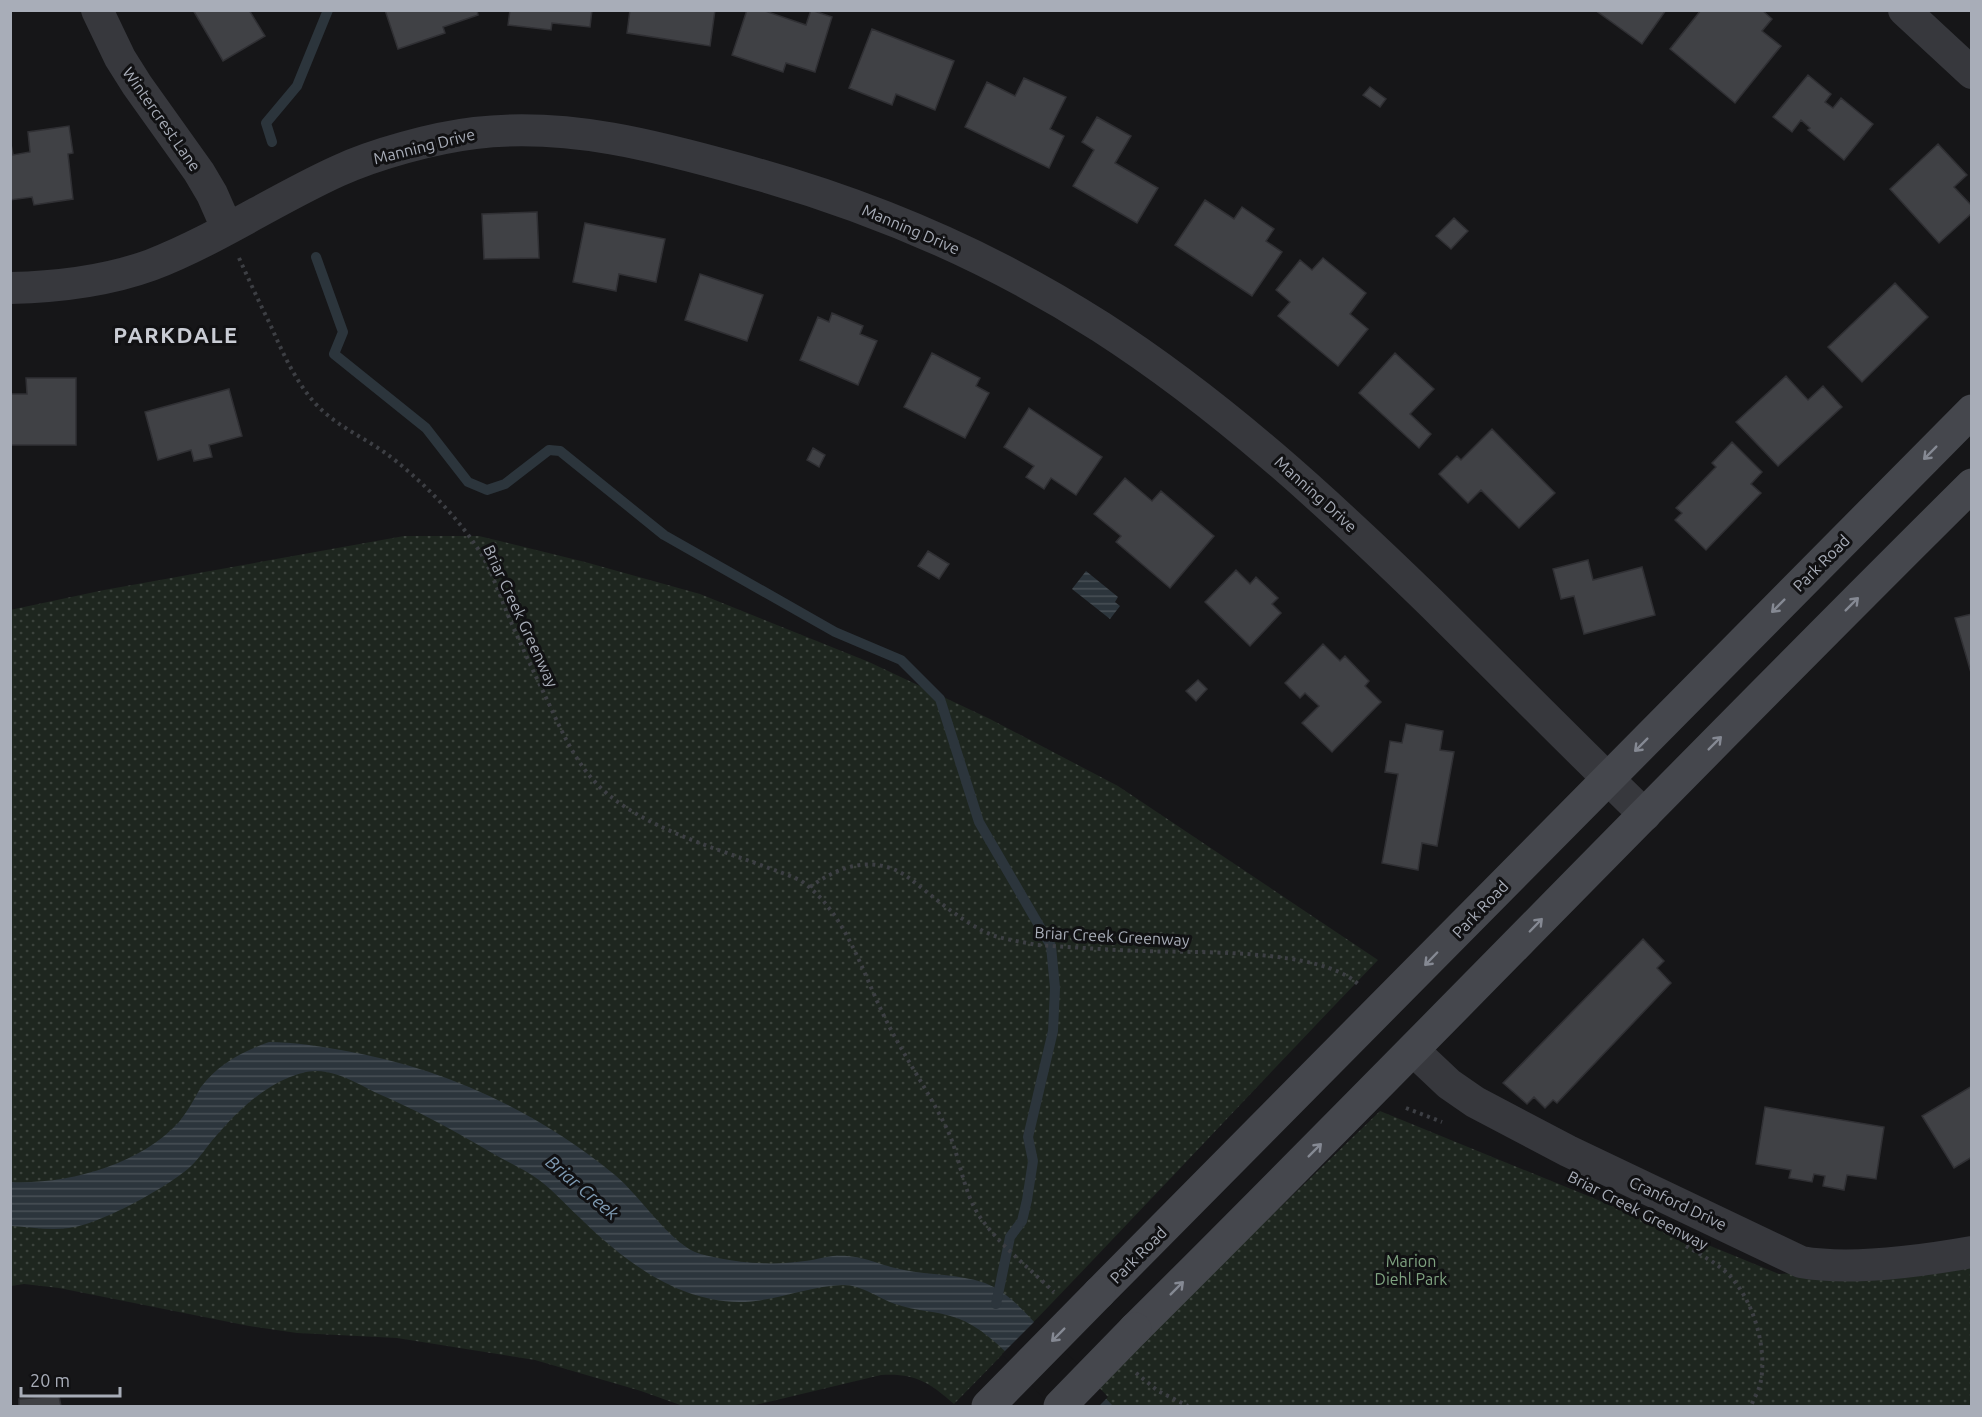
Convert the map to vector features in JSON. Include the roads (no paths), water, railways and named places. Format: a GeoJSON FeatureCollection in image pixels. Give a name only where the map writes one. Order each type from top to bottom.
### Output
{"type":"FeatureCollection","features":[{"type":"Feature","properties":{"kind":"main road","name":"Park Road"},"geometry":{"type":"LineString","coordinates":[[988,1407],[1971,411]]}},
{"type":"Feature","properties":{"kind":"main road"},"geometry":{"type":"LineString","coordinates":[[1060,1407],[1971,485]]}},
{"type":"Feature","properties":{"kind":"street","name":"Wintercrest Lane"},"geometry":{"type":"LineString","coordinates":[[96,10],[120,58],[137,85],[199,172],[227,228]]}},
{"type":"Feature","properties":{"kind":"street"},"geometry":{"type":"LineString","coordinates":[[1904,10],[1971,73]]}},
{"type":"Feature","properties":{"kind":"street","name":"Manning Drive"},"geometry":{"type":"LineString","coordinates":[[10,288],[57,285],[127,273],[171,256],[355,164],[470,133],[537,130],[584,134],[664,148],[790,183],[863,208],[962,250],[1036,288],[1126,343],[1208,402],[1285,465],[1348,523],[1645,815]]}},
{"type":"Feature","properties":{"kind":"street","name":"Cranford Drive"},"geometry":{"type":"LineString","coordinates":[[1414,1051],[1449,1083],[1475,1102],[1568,1150],[1801,1262],[1827,1266],[1931,1259],[1971,1252]]}},
{"type":"Feature","properties":{"kind":"water"},"geometry":{"type":"Polygon","coordinates":[[[1086,571],[1118,597],[1115,602],[1120,606],[1110,619],[1072,589],[1086,571]]]}},
{"type":"Feature","properties":{"kind":"water","name":"Briar Creek"},"geometry":{"type":"Polygon","coordinates":[[[269,1042],[314,1046],[379,1058],[451,1080],[486,1094],[553,1130],[585,1152],[625,1184],[675,1238],[698,1253],[751,1263],[783,1263],[844,1256],[862,1258],[904,1270],[985,1283],[1004,1293],[1020,1308],[1113,1406],[1055,1406],[998,1344],[971,1325],[957,1318],[895,1304],[857,1287],[830,1286],[739,1302],[716,1300],[672,1286],[632,1263],[528,1172],[415,1111],[344,1077],[326,1072],[303,1073],[269,1088],[232,1118],[190,1167],[166,1185],[115,1213],[82,1225],[62,1229],[11,1226],[10,1182],[55,1180],[78,1176],[123,1161],[144,1150],[179,1122],[201,1087],[223,1065],[269,1042]]]}},
{"type":"Feature","properties":{"kind":"waterway"},"geometry":{"type":"LineString","coordinates":[[272,142],[266,123],[297,86],[328,10]]}},
{"type":"Feature","properties":{"kind":"waterway"},"geometry":{"type":"LineString","coordinates":[[316,257],[343,332],[334,354],[426,428],[468,482],[487,490],[505,484],[549,450],[560,451],[664,535],[835,632],[901,660],[940,699],[979,822],[1051,946],[1055,988],[1053,1031],[1028,1137],[1033,1161],[1027,1200],[1022,1221],[1010,1237],[996,1304]]}},
{"type":"Feature","properties":{"kind":"district","name":"PARKDALE"},"geometry":{"type":"Point","coordinates":[176,335]}},
{"type":"Feature","properties":{"kind":"park label","name":"Marion Diehl Park"},"geometry":{"type":"Point","coordinates":[1411,1270]}}]}
